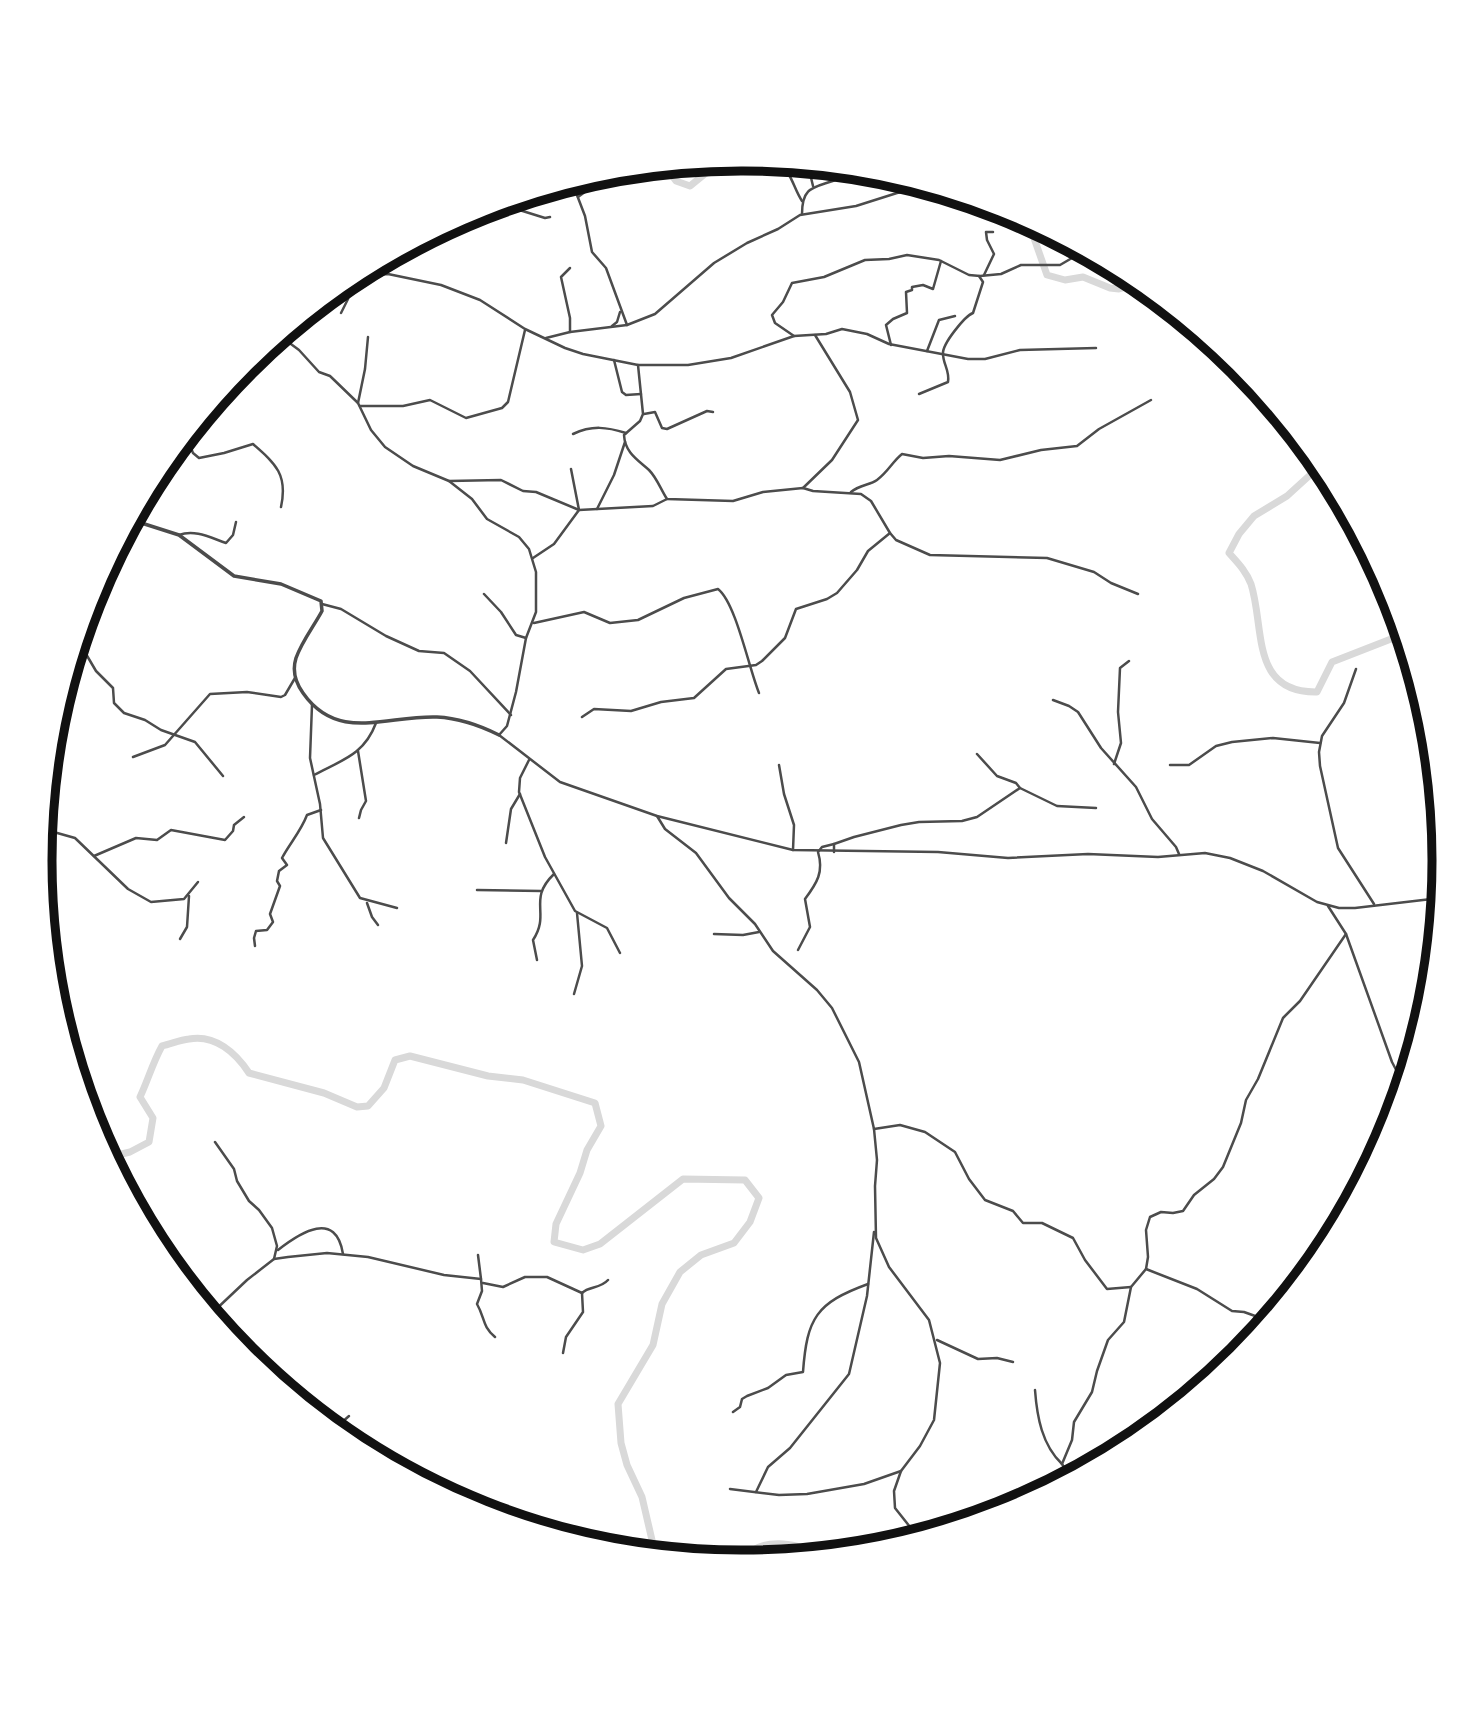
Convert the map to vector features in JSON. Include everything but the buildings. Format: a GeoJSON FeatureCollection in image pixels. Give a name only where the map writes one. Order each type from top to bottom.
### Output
{"type":"FeatureCollection","features":[{"type":"Feature","properties":{"kind":"street"},"geometry":{"type":"LineString","coordinates":[[788,173],[802,201],[802,214]]}},
{"type":"Feature","properties":{"kind":"street"},"geometry":{"type":"LineString","coordinates":[[810,174],[813,186]]}},
{"type":"Feature","properties":{"kind":"street"},"geometry":{"type":"LineString","coordinates":[[802,201],[813,186],[842,178]]}},
{"type":"Feature","properties":{"kind":"street"},"geometry":{"type":"LineString","coordinates":[[578,197],[591,188]]}},
{"type":"Feature","properties":{"kind":"street"},"geometry":{"type":"LineString","coordinates":[[576,191],[591,237],[592,250],[606,268],[627,325]]}},
{"type":"Feature","properties":{"kind":"street"},"geometry":{"type":"LineString","coordinates":[[546,338],[569,332],[627,325],[656,314],[714,263],[747,243],[778,229],[789,220],[802,214],[856,206],[907,191]]}},
{"type":"Feature","properties":{"kind":"street"},"geometry":{"type":"LineString","coordinates":[[515,209],[545,218],[550,217]]}},
{"type":"Feature","properties":{"kind":"street"},"geometry":{"type":"LineString","coordinates":[[919,394],[948,382],[949,376],[942,353],[947,341],[968,315],[973,313],[983,282],[981,275],[994,254],[986,232],[993,232]]}},
{"type":"Feature","properties":{"kind":"street"},"geometry":{"type":"LineString","coordinates":[[794,336],[775,323],[772,315],[783,302],[794,280],[824,277],[865,260],[907,255],[941,261],[969,275],[1002,274],[1021,265],[1052,266],[1075,257]]}},
{"type":"Feature","properties":{"kind":"street"},"geometry":{"type":"LineString","coordinates":[[891,345],[886,326],[892,319],[907,313],[906,292],[912,290],[912,287],[923,285],[933,289],[941,261]]}},
{"type":"Feature","properties":{"kind":"street"},"geometry":{"type":"LineString","coordinates":[[569,332],[570,318],[561,277],[570,268]]}},
{"type":"Feature","properties":{"kind":"street"},"geometry":{"type":"LineString","coordinates":[[382,273],[441,285],[469,294],[525,329],[583,354],[638,365],[688,365],[731,358],[794,336],[842,329],[867,334],[891,345],[979,359],[1020,350],[1096,348]]}},
{"type":"Feature","properties":{"kind":"street"},"geometry":{"type":"LineString","coordinates":[[341,313],[349,294]]}},
{"type":"Feature","properties":{"kind":"street"},"geometry":{"type":"LineString","coordinates":[[609,328],[617,322],[621,311]]}},
{"type":"Feature","properties":{"kind":"street"},"geometry":{"type":"LineString","coordinates":[[927,351],[939,320],[955,316]]}},
{"type":"Feature","properties":{"kind":"street"},"geometry":{"type":"LineString","coordinates":[[359,404],[403,406],[430,400],[466,418],[502,408],[508,402],[525,329]]}},
{"type":"Feature","properties":{"kind":"street"},"geometry":{"type":"LineString","coordinates":[[803,488],[832,460],[858,420],[850,392],[815,335]]}},
{"type":"Feature","properties":{"kind":"street"},"geometry":{"type":"LineString","coordinates":[[359,404],[368,337]]}},
{"type":"Feature","properties":{"kind":"street"},"geometry":{"type":"LineString","coordinates":[[287,342],[319,372],[330,376],[359,404],[371,430],[385,447],[414,466],[449,481],[472,499],[487,519],[519,537],[533,558],[537,599],[526,638],[511,715],[507,726],[499,735]]}},
{"type":"Feature","properties":{"kind":"street"},"geometry":{"type":"LineString","coordinates":[[614,360],[622,393],[626,396],[641,394]]}},
{"type":"Feature","properties":{"kind":"street"},"geometry":{"type":"LineString","coordinates":[[597,509],[614,475],[626,433],[640,421],[643,414],[638,365]]}},
{"type":"Feature","properties":{"kind":"street"},"geometry":{"type":"LineString","coordinates":[[851,492],[858,486],[876,481],[902,454],[923,458],[948,456],[1000,460],[1041,450],[1077,446],[1099,429],[1151,400]]}},
{"type":"Feature","properties":{"kind":"street"},"geometry":{"type":"LineString","coordinates":[[643,414],[654,412],[662,428],[667,429],[707,411],[713,412]]}},
{"type":"Feature","properties":{"kind":"street"},"geometry":{"type":"LineString","coordinates":[[573,434],[602,427],[626,433]]}},
{"type":"Feature","properties":{"kind":"street"},"geometry":{"type":"LineString","coordinates":[[625,442],[633,457],[648,470],[667,499]]}},
{"type":"Feature","properties":{"kind":"street"},"geometry":{"type":"LineString","coordinates":[[190,447],[199,458],[253,444],[281,473],[284,486],[281,507]]}},
{"type":"Feature","properties":{"kind":"street"},"geometry":{"type":"LineString","coordinates":[[533,558],[554,544],[579,510],[572,469]]}},
{"type":"Feature","properties":{"kind":"street"},"geometry":{"type":"LineString","coordinates":[[449,481],[501,480],[523,491],[545,495],[579,510],[653,506],[667,499],[733,501],[763,492],[803,488],[851,492],[872,500],[896,540],[930,555],[1046,558],[1094,572],[1111,583],[1138,594]]}},
{"type":"Feature","properties":{"kind":"street"},"geometry":{"type":"LineString","coordinates":[[179,536],[196,533],[226,543],[233,535],[236,522]]}},
{"type":"Feature","properties":{"kind":"street"},"geometry":{"type":"LineString","coordinates":[[141,523],[179,536],[234,576],[281,584],[341,610],[401,644],[423,652],[444,653],[467,668],[511,715]]}},
{"type":"Feature","properties":{"kind":"street"},"geometry":{"type":"LineString","coordinates":[[582,717],[594,709],[631,711],[661,702],[691,699],[726,669],[759,664],[785,638],[796,609],[837,593],[857,570],[868,551],[890,533]]}},
{"type":"Feature","properties":{"kind":"street"},"geometry":{"type":"LineString","coordinates":[[532,624],[584,612],[610,623],[638,620],[684,598],[718,589],[726,598],[734,616],[759,693]]}},
{"type":"Feature","properties":{"kind":"street"},"geometry":{"type":"LineString","coordinates":[[484,594],[501,612],[516,635],[526,638]]}},
{"type":"Feature","properties":{"kind":"street"},"geometry":{"type":"LineString","coordinates":[[133,757],[165,745],[210,694],[247,691],[281,697],[285,695],[295,678],[297,657],[322,611],[322,604]]}},
{"type":"Feature","properties":{"kind":"street"},"geometry":{"type":"LineString","coordinates":[[84,653],[96,671],[113,688],[114,703],[124,713],[144,719],[173,735],[186,737],[198,744],[223,776]]}},
{"type":"Feature","properties":{"kind":"street"},"geometry":{"type":"LineString","coordinates":[[1114,764],[1121,743],[1118,712],[1120,668],[1129,661]]}},
{"type":"Feature","properties":{"kind":"street"},"geometry":{"type":"LineString","coordinates":[[1356,669],[1344,703],[1327,727],[1320,743],[1320,766],[1338,848],[1374,904]]}},
{"type":"Feature","properties":{"kind":"street"},"geometry":{"type":"LineString","coordinates":[[295,678],[312,705],[333,719],[363,724],[407,718],[457,721],[499,735],[560,782],[657,816],[793,850],[938,852],[1008,858],[1088,854],[1158,857],[1205,853],[1230,858],[1263,871],[1299,893],[1328,906],[1355,908],[1430,899]]}},
{"type":"Feature","properties":{"kind":"street"},"geometry":{"type":"LineString","coordinates":[[1054,700],[1078,712],[1101,748],[1136,787],[1152,819],[1179,854]]}},
{"type":"Feature","properties":{"kind":"street"},"geometry":{"type":"LineString","coordinates":[[312,705],[310,758],[321,810],[323,838],[360,898],[397,908]]}},
{"type":"Feature","properties":{"kind":"street"},"geometry":{"type":"LineString","coordinates":[[314,775],[358,751],[367,743],[376,723]]}},
{"type":"Feature","properties":{"kind":"street"},"geometry":{"type":"LineString","coordinates":[[1170,765],[1189,765],[1216,746],[1232,742],[1273,738],[1320,743]]}},
{"type":"Feature","properties":{"kind":"street"},"geometry":{"type":"LineString","coordinates":[[358,751],[366,801],[359,818]]}},
{"type":"Feature","properties":{"kind":"street"},"geometry":{"type":"LineString","coordinates":[[977,754],[997,776],[1016,783],[1020,788],[1058,806],[1096,808]]}},
{"type":"Feature","properties":{"kind":"street"},"geometry":{"type":"LineString","coordinates":[[529,760],[520,779],[520,794],[537,839],[577,913],[582,966],[574,994]]}},
{"type":"Feature","properties":{"kind":"street"},"geometry":{"type":"LineString","coordinates":[[779,765],[794,825],[793,850]]}},
{"type":"Feature","properties":{"kind":"street"},"geometry":{"type":"LineString","coordinates":[[798,950],[809,930],[805,899],[821,871],[818,852],[822,847],[901,825],[962,821],[977,817],[1020,788]]}},
{"type":"Feature","properties":{"kind":"street"},"geometry":{"type":"LineString","coordinates":[[506,843],[511,809],[520,794]]}},
{"type":"Feature","properties":{"kind":"street"},"geometry":{"type":"LineString","coordinates":[[255,946],[256,932],[267,930],[272,922],[270,914],[280,886],[277,881],[279,871],[287,865],[282,859],[291,840],[301,830],[307,814],[321,810]]}},
{"type":"Feature","properties":{"kind":"street"},"geometry":{"type":"LineString","coordinates":[[657,816],[665,829],[696,853],[729,898],[749,917],[773,951],[806,978],[832,1009],[859,1062],[874,1129],[877,1160],[868,1284],[861,1326],[847,1378],[790,1448],[768,1467],[756,1492]]}},
{"type":"Feature","properties":{"kind":"street"},"geometry":{"type":"LineString","coordinates":[[94,856],[136,838],[157,840],[171,830],[225,840],[233,831],[234,825],[244,817]]}},
{"type":"Feature","properties":{"kind":"street"},"geometry":{"type":"LineString","coordinates":[[53,832],[75,838],[128,889],[151,902],[183,900],[198,882]]}},
{"type":"Feature","properties":{"kind":"street"},"geometry":{"type":"LineString","coordinates":[[834,844],[834,852]]}},
{"type":"Feature","properties":{"kind":"street"},"geometry":{"type":"LineString","coordinates":[[537,960],[533,940],[541,927],[541,891],[554,874]]}},
{"type":"Feature","properties":{"kind":"street"},"geometry":{"type":"LineString","coordinates":[[477,890],[541,891]]}},
{"type":"Feature","properties":{"kind":"street"},"geometry":{"type":"LineString","coordinates":[[180,939],[187,927],[190,893]]}},
{"type":"Feature","properties":{"kind":"street"},"geometry":{"type":"LineString","coordinates":[[367,901],[372,918],[378,925]]}},
{"type":"Feature","properties":{"kind":"street"},"geometry":{"type":"LineString","coordinates":[[1328,906],[1346,934],[1398,1073]]}},
{"type":"Feature","properties":{"kind":"street"},"geometry":{"type":"LineString","coordinates":[[577,913],[607,928],[620,953]]}},
{"type":"Feature","properties":{"kind":"street"},"geometry":{"type":"LineString","coordinates":[[714,934],[743,935],[759,932]]}},
{"type":"Feature","properties":{"kind":"street"},"geometry":{"type":"LineString","coordinates":[[1062,1464],[1072,1440],[1074,1422],[1092,1392],[1108,1340],[1124,1322],[1131,1287],[1146,1269],[1146,1230],[1150,1217],[1161,1212],[1183,1211],[1194,1195],[1214,1179],[1223,1167],[1241,1123],[1246,1100],[1258,1079],[1283,1018],[1300,1001],[1346,934]]}},
{"type":"Feature","properties":{"kind":"street"},"geometry":{"type":"LineString","coordinates":[[874,1129],[900,1125],[925,1132],[955,1152],[969,1179],[985,1200],[1013,1210],[1023,1223],[1042,1223],[1073,1238],[1107,1289],[1131,1287]]}},
{"type":"Feature","properties":{"kind":"street"},"geometry":{"type":"LineString","coordinates":[[215,1142],[234,1169],[237,1181],[249,1201],[272,1228],[277,1250],[274,1259]]}},
{"type":"Feature","properties":{"kind":"street"},"geometry":{"type":"LineString","coordinates":[[277,1250],[294,1238],[324,1227],[338,1238],[343,1254]]}},
{"type":"Feature","properties":{"kind":"street"},"geometry":{"type":"LineString","coordinates":[[874,1227],[879,1247],[889,1267],[929,1320],[940,1363],[936,1414],[920,1446],[901,1471],[893,1501],[895,1508],[911,1528]]}},
{"type":"Feature","properties":{"kind":"street"},"geometry":{"type":"LineString","coordinates":[[218,1308],[274,1259],[316,1254],[368,1257],[503,1287],[526,1277],[547,1277],[555,1283],[582,1293]]}},
{"type":"Feature","properties":{"kind":"street"},"geometry":{"type":"LineString","coordinates":[[478,1255],[482,1281],[477,1304],[483,1315],[483,1324],[495,1337]]}},
{"type":"Feature","properties":{"kind":"street"},"geometry":{"type":"LineString","coordinates":[[1146,1269],[1197,1289],[1232,1311],[1258,1317]]}},
{"type":"Feature","properties":{"kind":"street"},"geometry":{"type":"LineString","coordinates":[[582,1293],[586,1289],[600,1287],[608,1280]]}},
{"type":"Feature","properties":{"kind":"street"},"geometry":{"type":"LineString","coordinates":[[733,1412],[747,1396],[768,1388],[786,1375],[803,1372],[805,1346],[815,1316],[837,1296],[868,1284]]}},
{"type":"Feature","properties":{"kind":"street"},"geometry":{"type":"LineString","coordinates":[[563,1353],[566,1337],[583,1312],[582,1293]]}},
{"type":"Feature","properties":{"kind":"street"},"geometry":{"type":"LineString","coordinates":[[936,1339],[978,1359],[997,1358],[1013,1362]]}},
{"type":"Feature","properties":{"kind":"street"},"geometry":{"type":"LineString","coordinates":[[1035,1390],[1046,1444],[1064,1469]]}},
{"type":"Feature","properties":{"kind":"street"},"geometry":{"type":"LineString","coordinates":[[343,1422],[349,1416]]}},
{"type":"Feature","properties":{"kind":"street"},"geometry":{"type":"LineString","coordinates":[[730,1489],[779,1496],[807,1494],[864,1484],[901,1471]]}},
{"type":"Feature","properties":{"kind":"waterway"},"geometry":{"type":"LineString","coordinates":[[671,174],[676,181],[690,186],[708,172]]}},
{"type":"Feature","properties":{"kind":"waterway"},"geometry":{"type":"LineString","coordinates":[[1033,236],[1047,275],[1065,280],[1083,277],[1110,288],[1125,287]]}},
{"type":"Feature","properties":{"kind":"waterway"},"geometry":{"type":"LineString","coordinates":[[1312,473],[1287,496],[1254,516],[1239,534],[1229,553],[1251,584],[1260,638],[1270,670],[1280,682],[1296,689],[1317,692],[1332,662],[1395,640]]}},
{"type":"Feature","properties":{"kind":"waterway"},"geometry":{"type":"LineString","coordinates":[[119,1155],[149,1142],[153,1118],[140,1097],[162,1046],[199,1038],[208,1039],[224,1047],[249,1073],[324,1093],[357,1107],[368,1106],[384,1088],[395,1060],[410,1056],[488,1076],[523,1080],[595,1103],[601,1126],[587,1150],[580,1173],[556,1224],[554,1242],[583,1250],[600,1244],[683,1179],[745,1180],[759,1198],[750,1222],[734,1243],[701,1255],[680,1272],[662,1304],[653,1345],[618,1404],[621,1443],[627,1465],[642,1497],[653,1544]]}},
{"type":"Feature","properties":{"kind":"waterway"},"geometry":{"type":"LineString","coordinates":[[754,1549],[769,1544],[801,1547]]}}]}
